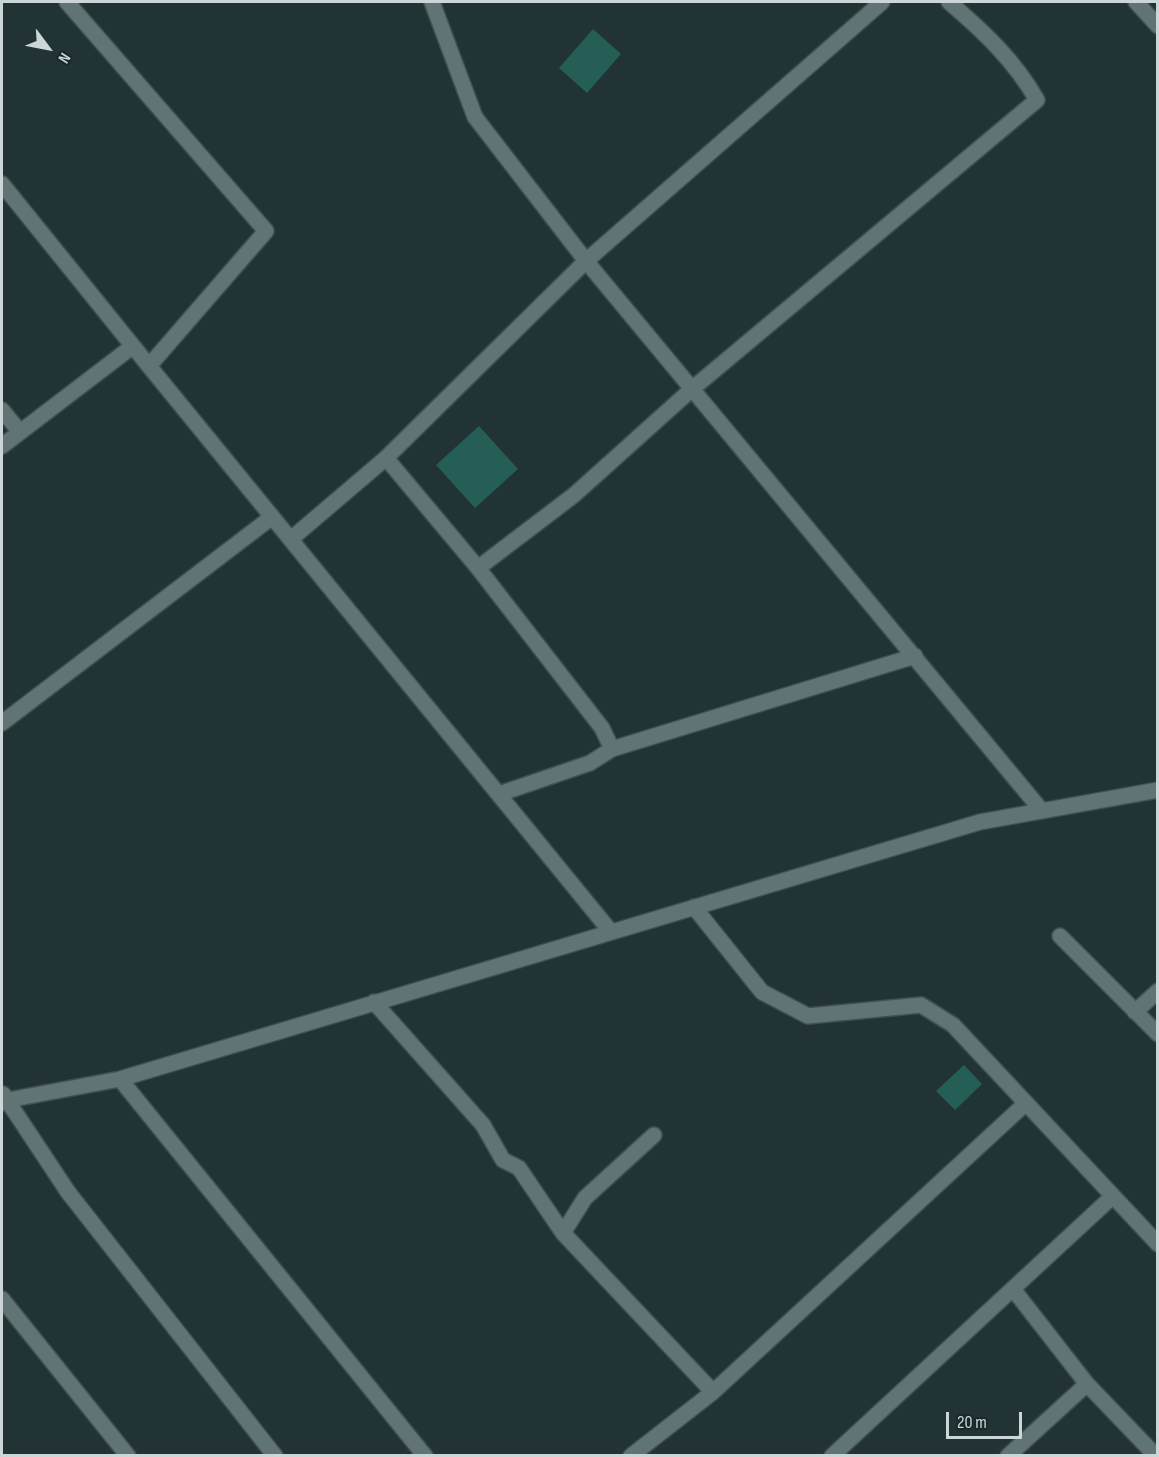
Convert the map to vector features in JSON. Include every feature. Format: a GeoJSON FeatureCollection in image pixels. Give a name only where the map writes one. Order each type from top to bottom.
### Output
{"type":"FeatureCollection","features":[{"type":"Feature","properties":{"kind":"street"},"geometry":{"type":"LineString","coordinates":[[67,2],[266,231],[149,366]]}},
{"type":"Feature","properties":{"kind":"street"},"geometry":{"type":"LineString","coordinates":[[432,2],[475,117],[586,261],[1042,811]]}},
{"type":"Feature","properties":{"kind":"street"},"geometry":{"type":"LineString","coordinates":[[291,539],[386,458],[586,261],[882,2]]}},
{"type":"Feature","properties":{"kind":"street"},"geometry":{"type":"LineString","coordinates":[[478,568],[574,495],[692,389],[1037,100],[1023,77],[988,35],[949,2]]}},
{"type":"Feature","properties":{"kind":"street"},"geometry":{"type":"LineString","coordinates":[[1136,2],[1158,26]]}},
{"type":"Feature","properties":{"kind":"street"},"geometry":{"type":"LineString","coordinates":[[2,184],[611,932]]}},
{"type":"Feature","properties":{"kind":"street"},"geometry":{"type":"LineString","coordinates":[[2,446],[133,346]]}},
{"type":"Feature","properties":{"kind":"street"},"geometry":{"type":"LineString","coordinates":[[2,410],[20,432]]}},
{"type":"Feature","properties":{"kind":"street"},"geometry":{"type":"LineString","coordinates":[[386,458],[478,568],[602,728],[612,749]]}},
{"type":"Feature","properties":{"kind":"street"},"geometry":{"type":"LineString","coordinates":[[2,723],[272,517]]}},
{"type":"Feature","properties":{"kind":"street"},"geometry":{"type":"LineString","coordinates":[[499,794],[590,763],[612,749],[915,656]]}},
{"type":"Feature","properties":{"kind":"street"},"geometry":{"type":"LineString","coordinates":[[275,1455],[69,1192],[4,1098],[120,1078],[980,822],[1158,790]]}},
{"type":"Feature","properties":{"kind":"street"},"geometry":{"type":"LineString","coordinates":[[694,907],[762,992],[808,1016],[921,1005],[953,1025],[1158,1244]]}},
{"type":"Feature","properties":{"kind":"street"},"geometry":{"type":"LineString","coordinates":[[1060,936],[1158,1034]]}},
{"type":"Feature","properties":{"kind":"street"},"geometry":{"type":"LineString","coordinates":[[1135,1012],[1158,991]]}},
{"type":"Feature","properties":{"kind":"street"},"geometry":{"type":"LineString","coordinates":[[374,1002],[483,1125],[503,1160],[519,1168],[563,1233],[713,1392]]}},
{"type":"Feature","properties":{"kind":"street"},"geometry":{"type":"LineString","coordinates":[[120,1078],[424,1455]]}},
{"type":"Feature","properties":{"kind":"street"},"geometry":{"type":"LineString","coordinates":[[631,1455],[713,1392],[1026,1103]]}},
{"type":"Feature","properties":{"kind":"street"},"geometry":{"type":"LineString","coordinates":[[563,1233],[585,1198],[654,1136]]}},
{"type":"Feature","properties":{"kind":"street"},"geometry":{"type":"LineString","coordinates":[[832,1455],[1113,1196]]}},
{"type":"Feature","properties":{"kind":"street"},"geometry":{"type":"LineString","coordinates":[[1013,1289],[1087,1384],[1156,1455]]}},
{"type":"Feature","properties":{"kind":"street"},"geometry":{"type":"LineString","coordinates":[[2,1299],[128,1455]]}},
{"type":"Feature","properties":{"kind":"street"},"geometry":{"type":"LineString","coordinates":[[1008,1455],[1087,1384]]}},
{"type":"Feature","properties":{"kind":"building"},"geometry":{"type":"Polygon","coordinates":[[[593,29],[621,54],[587,93],[559,68],[593,29]]]}},
{"type":"Feature","properties":{"kind":"building"},"geometry":{"type":"Polygon","coordinates":[[[479,426],[518,469],[475,508],[436,465],[479,426]]]}},
{"type":"Feature","properties":{"kind":"building"},"geometry":{"type":"Polygon","coordinates":[[[964,1065],[982,1084],[955,1110],[936,1091],[964,1065]]]}}]}
